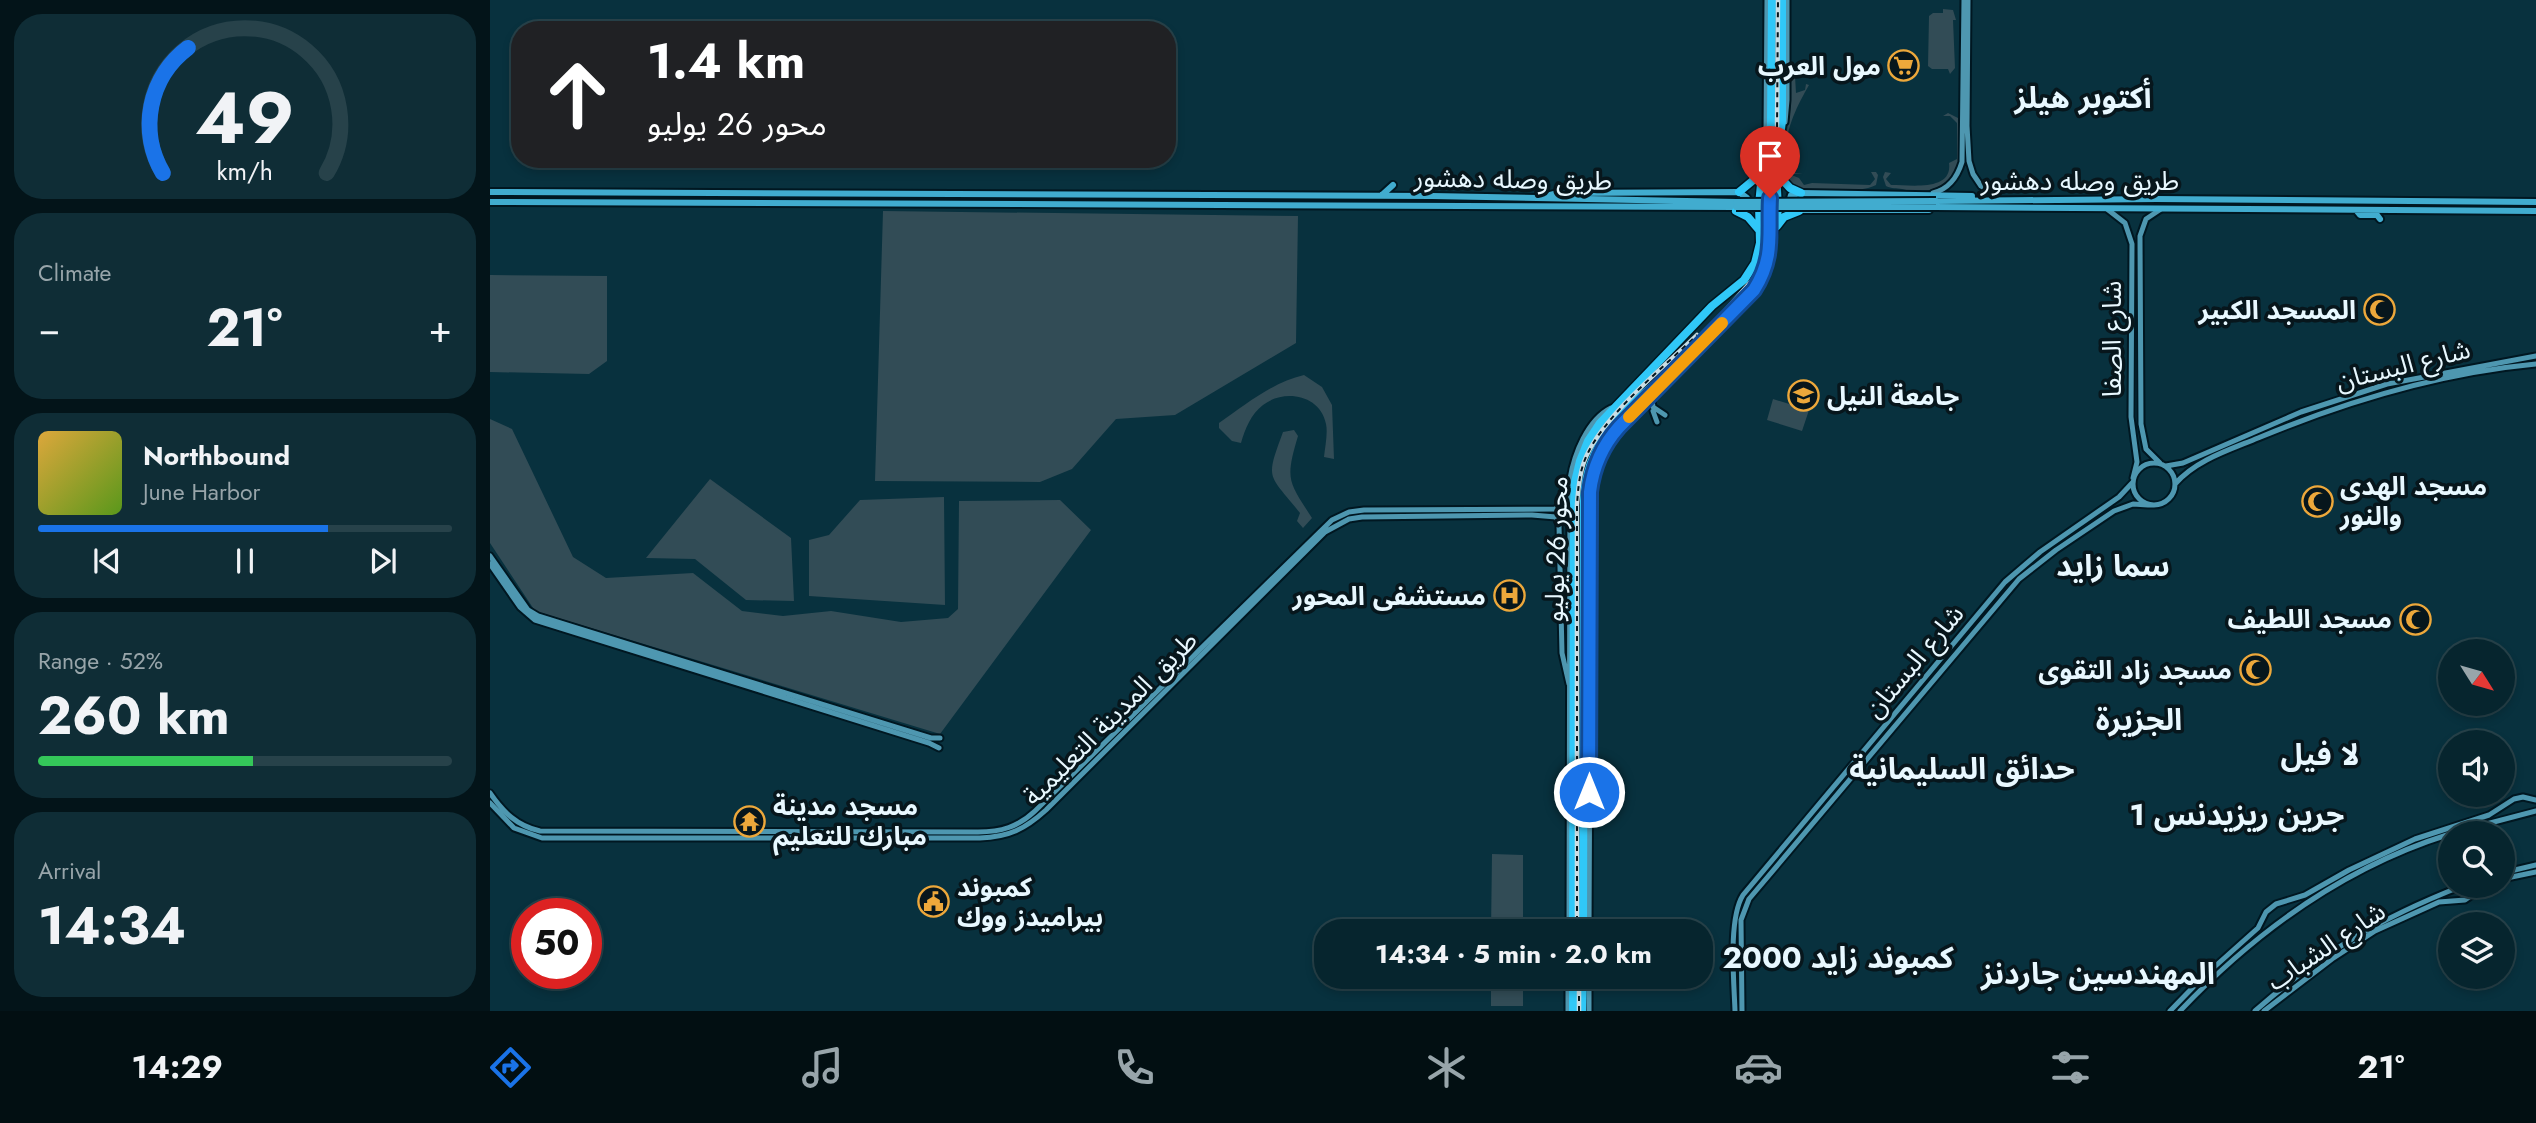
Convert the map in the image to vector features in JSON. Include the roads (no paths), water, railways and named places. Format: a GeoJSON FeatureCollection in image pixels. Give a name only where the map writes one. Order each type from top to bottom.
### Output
{"type":"FeatureCollection","features":[{"type":"Feature","properties":{"kind":"highway","name":"محور 26 يوليو"},"geometry":{"type":"LineString","coordinates":[[1572,919],[1578,835],[1584,493],[1590,462],[1609,428],[1754,290],[1766,268],[1779,204],[1776,171],[1781,132],[1782,10],[1785,0]]}},
{"type":"Feature","properties":{"kind":"highway","name":"محور 26 يوليو"},"geometry":{"type":"LineString","coordinates":[[1578,817],[1574,733],[1575,482],[1588,441],[1614,407],[1712,306],[1748,275],[1757,257],[1764,167],[1772,114],[1770,2]]}},
{"type":"Feature","properties":{"kind":"highway"},"geometry":{"type":"LineString","coordinates":[[1770,2],[1777,4],[1782,10]]}},
{"type":"Feature","properties":{"kind":"highway"},"geometry":{"type":"LineString","coordinates":[[1739,192],[1764,167]]}},
{"type":"Feature","properties":{"kind":"highway"},"geometry":{"type":"LineString","coordinates":[[1776,171],[1790,188],[1801,193]]}},
{"type":"Feature","properties":{"kind":"highway"},"geometry":{"type":"LineString","coordinates":[[1735,211],[1751,220],[1760,234]]}},
{"type":"Feature","properties":{"kind":"highway"},"geometry":{"type":"LineString","coordinates":[[1772,236],[1784,217],[1799,211]]}},
{"type":"Feature","properties":{"kind":"highway"},"geometry":{"type":"LineString","coordinates":[[1668,350],[1670,358],[1679,364]]}},
{"type":"Feature","properties":{"kind":"highway"},"geometry":{"type":"LineString","coordinates":[[1655,364],[1663,368],[1662,376]]}},
{"type":"Feature","properties":{"kind":"highway"},"geometry":{"type":"LineString","coordinates":[[1584,584],[1590,564]]}},
{"type":"Feature","properties":{"kind":"highway"},"geometry":{"type":"LineString","coordinates":[[1569,669],[1574,657]]}},
{"type":"Feature","properties":{"kind":"highway"},"geometry":{"type":"LineString","coordinates":[[1569,722],[1574,733]]}},
{"type":"Feature","properties":{"kind":"highway","name":"محور 26 يوليو"},"geometry":{"type":"LineString","coordinates":[[1578,835],[1583,879],[1583,919]]}},
{"type":"Feature","properties":{"kind":"highway"},"geometry":{"type":"LineString","coordinates":[[1583,879],[1589,857]]}},
{"type":"Feature","properties":{"kind":"highway"},"geometry":{"type":"LineString","coordinates":[[1571,989],[1571,1011]]}},
{"type":"Feature","properties":{"kind":"highway"},"geometry":{"type":"LineString","coordinates":[[1584,989],[1585,1009]]}},
{"type":"Feature","properties":{"kind":"main road"},"geometry":{"type":"LineString","coordinates":[[1380,196],[1393,185]]}},
{"type":"Feature","properties":{"kind":"main road","name":"طريق وصله دهشور"},"geometry":{"type":"LineString","coordinates":[[490,192],[947,195],[964,199],[1254,206],[2016,199],[2536,202]]}},
{"type":"Feature","properties":{"kind":"main road"},"geometry":{"type":"LineString","coordinates":[[1739,192],[1746,197],[1747,205],[1742,210],[1735,211],[1551,208],[1540,202],[1559,193],[1739,192]]}},
{"type":"Feature","properties":{"kind":"main road"},"geometry":{"type":"LineString","coordinates":[[522,193],[525,198],[522,202]]}},
{"type":"Feature","properties":{"kind":"main road"},"geometry":{"type":"LineString","coordinates":[[538,202],[536,198],[539,193]]}},
{"type":"Feature","properties":{"kind":"main road"},"geometry":{"type":"LineString","coordinates":[[2015,207],[1799,211],[1790,208],[1788,201],[1793,195],[1801,193],[1996,196],[2016,199]]}},
{"type":"Feature","properties":{"kind":"main road"},"geometry":{"type":"LineString","coordinates":[[947,195],[948,203]]}},
{"type":"Feature","properties":{"kind":"main road"},"geometry":{"type":"LineString","coordinates":[[1254,196],[1254,206]]}},
{"type":"Feature","properties":{"kind":"main road"},"geometry":{"type":"LineString","coordinates":[[1273,196],[1270,202],[1273,205]]}},
{"type":"Feature","properties":{"kind":"main road","name":"طريق وصله دهشور"},"geometry":{"type":"LineString","coordinates":[[490,202],[948,203],[964,199],[1380,196],[1540,202],[2536,211]]}},
{"type":"Feature","properties":{"kind":"main road"},"geometry":{"type":"LineString","coordinates":[[2481,202],[2482,211]]}},
{"type":"Feature","properties":{"kind":"main road"},"geometry":{"type":"LineString","coordinates":[[2493,211],[2494,202]]}},
{"type":"Feature","properties":{"kind":"main road"},"geometry":{"type":"LineString","coordinates":[[2356,210],[2360,215],[2376,215],[2380,219]]}},
{"type":"Feature","properties":{"kind":"street"},"geometry":{"type":"LineString","coordinates":[[1781,132],[1787,100],[1785,0]]}},
{"type":"Feature","properties":{"kind":"street"},"geometry":{"type":"LineString","coordinates":[[1966,0],[1969,161],[1981,186],[1996,196]]}},
{"type":"Feature","properties":{"kind":"street"},"geometry":{"type":"LineString","coordinates":[[1923,195],[1947,187],[1956,177],[1962,162],[1966,0]]}},
{"type":"Feature","properties":{"kind":"street"},"geometry":{"type":"LineString","coordinates":[[1962,162],[1967,164],[1969,161]]}},
{"type":"Feature","properties":{"kind":"street"},"geometry":{"type":"LineString","coordinates":[[2107,209],[2125,223],[2131,238]]}},
{"type":"Feature","properties":{"kind":"street"},"geometry":{"type":"LineString","coordinates":[[2136,228],[2161,209]]}},
{"type":"Feature","properties":{"kind":"street","name":"شارع الصفا"},"geometry":{"type":"LineString","coordinates":[[2133,480],[2136,454],[2131,416],[2131,238],[2136,228]]}},
{"type":"Feature","properties":{"kind":"street","name":"شارع الصفا"},"geometry":{"type":"LineString","coordinates":[[2136,228],[2140,406],[2146,449]]}},
{"type":"Feature","properties":{"kind":"street","name":"شارع البستان"},"geometry":{"type":"LineString","coordinates":[[2163,465],[2183,463],[2300,410],[2398,379],[2536,356]]}},
{"type":"Feature","properties":{"kind":"street"},"geometry":{"type":"LineString","coordinates":[[1589,919],[1590,492],[1594,468],[1609,440],[1679,364]]}},
{"type":"Feature","properties":{"kind":"street","name":"شارع البستان"},"geometry":{"type":"LineString","coordinates":[[2175,485],[2189,471],[2225,452],[2294,423],[2391,393],[2536,364]]}},
{"type":"Feature","properties":{"kind":"street"},"geometry":{"type":"LineString","coordinates":[[1651,395],[1653,407],[1665,415]]}},
{"type":"Feature","properties":{"kind":"street"},"geometry":{"type":"LineString","coordinates":[[1642,404],[1653,410],[1657,422]]}},
{"type":"Feature","properties":{"kind":"street"},"geometry":{"type":"LineString","coordinates":[[1571,919],[1570,478],[1584,439],[1601,414],[1614,407]]}},
{"type":"Feature","properties":{"kind":"street"},"geometry":{"type":"LineString","coordinates":[[2119,498],[2124,500],[2123,506],[2148,505],[2162,504],[2172,495],[2175,485],[2171,471],[2146,449],[2141,455],[2136,454]]}},
{"type":"Feature","properties":{"kind":"street"},"geometry":{"type":"LineString","coordinates":[[2183,463],[2189,471]]}},
{"type":"Feature","properties":{"kind":"street"},"geometry":{"type":"LineString","coordinates":[[2148,505],[2138,499],[2133,480],[2146,464],[2163,465]]}},
{"type":"Feature","properties":{"kind":"street","name":"طريق المدينة التعليمية"},"geometry":{"type":"LineString","coordinates":[[490,793],[511,818],[540,831],[740,836],[924,834],[998,831],[1013,827],[1027,818],[1332,520],[1347,513],[1364,510],[1458,513],[1552,510],[1560,507],[1565,500],[1570,478]]}},
{"type":"Feature","properties":{"kind":"street","name":"شارع البستان"},"geometry":{"type":"LineString","coordinates":[[1735,1010],[1741,962],[1741,920],[1745,907],[1791,849],[1814,827],[1839,792],[1863,768],[1940,672],[1944,661],[2014,573],[2119,498],[2133,480]]}},
{"type":"Feature","properties":{"kind":"street","name":"شارع البستان"},"geometry":{"type":"LineString","coordinates":[[1735,1010],[1732,950],[1737,905],[1932,669],[1944,661],[2019,579],[2056,550],[2123,506]]}},
{"type":"Feature","properties":{"kind":"street","name":"طريق المدينة التعليمية"},"geometry":{"type":"LineString","coordinates":[[1532,512],[1553,516],[1559,521],[1562,653],[1569,684]]}},
{"type":"Feature","properties":{"kind":"street"},"geometry":{"type":"LineString","coordinates":[[2047,547],[2053,536]]}},
{"type":"Feature","properties":{"kind":"street"},"geometry":{"type":"LineString","coordinates":[[490,556],[533,614],[617,644],[939,748]]}},
{"type":"Feature","properties":{"kind":"street"},"geometry":{"type":"LineString","coordinates":[[490,564],[530,618],[931,738],[940,738]]}},
{"type":"Feature","properties":{"kind":"street"},"geometry":{"type":"LineString","coordinates":[[1932,669],[1938,668],[1940,672]]}},
{"type":"Feature","properties":{"kind":"street"},"geometry":{"type":"LineString","coordinates":[[1834,786],[1833,793],[1839,792]]}},
{"type":"Feature","properties":{"kind":"street"},"geometry":{"type":"LineString","coordinates":[[2494,821],[2533,811],[2533,799],[2515,799]]}},
{"type":"Feature","properties":{"kind":"street"},"geometry":{"type":"LineString","coordinates":[[1820,803],[1828,801],[1826,808]]}},
{"type":"Feature","properties":{"kind":"street","name":"طريق المدينة التعليمية"},"geometry":{"type":"LineString","coordinates":[[490,803],[508,824],[537,837],[691,835]]}},
{"type":"Feature","properties":{"kind":"street"},"geometry":{"type":"LineString","coordinates":[[2469,821],[2488,815],[2501,807]]}},
{"type":"Feature","properties":{"kind":"street"},"geometry":{"type":"LineString","coordinates":[[2506,807],[2507,812],[2512,816]]}},
{"type":"Feature","properties":{"kind":"street"},"geometry":{"type":"LineString","coordinates":[[2180,1011],[2266,931],[2316,895],[2350,873],[2409,842],[2438,831]]}},
{"type":"Feature","properties":{"kind":"street"},"geometry":{"type":"LineString","coordinates":[[2350,873],[2438,838]]}},
{"type":"Feature","properties":{"kind":"street"},"geometry":{"type":"LineString","coordinates":[[1784,846],[1787,850],[1791,849]]}},
{"type":"Feature","properties":{"kind":"street"},"geometry":{"type":"LineString","coordinates":[[2515,870],[2536,865]]}},
{"type":"Feature","properties":{"kind":"street"},"geometry":{"type":"LineString","coordinates":[[2515,876],[2536,872]]}},
{"type":"Feature","properties":{"kind":"street"},"geometry":{"type":"LineString","coordinates":[[2170,1011],[2258,928],[2264,915],[2273,906],[2340,879]]}},
{"type":"Feature","properties":{"kind":"street","name":"شارع الشباب"},"geometry":{"type":"LineString","coordinates":[[2255,1011],[2341,944],[2438,897]]}},
{"type":"Feature","properties":{"kind":"street","name":"شارع الشباب"},"geometry":{"type":"LineString","coordinates":[[2386,922],[2438,902],[2468,898]]}},
{"type":"Feature","properties":{"kind":"street"},"geometry":{"type":"LineString","coordinates":[[1741,962],[1748,957]]}},
{"type":"Feature","properties":{"kind":"street","name":"شارع الشباب"},"geometry":{"type":"LineString","coordinates":[[2264,1011],[2287,988]]}},
{"type":"Feature","properties":{"kind":"street"},"geometry":{"type":"LineString","coordinates":[[1585,1009],[1587,989]]}},
{"type":"Feature","properties":{"kind":"street"},"geometry":{"type":"LineString","coordinates":[[2185,996],[2194,997]]}},
{"type":"Feature","properties":{"kind":"railway"},"geometry":{"type":"LineString","coordinates":[[1724,312],[1757,275],[1766,255],[1771,167],[1777,130],[1778,0]]}},
{"type":"Feature","properties":{"kind":"railway"},"geometry":{"type":"LineString","coordinates":[[1577,919],[1577,505],[1580,478],[1592,445],[1604,428],[1634,394],[1697,335]]}},
{"type":"Feature","properties":{"kind":"railway"},"geometry":{"type":"LineString","coordinates":[[1579,989],[1579,1011]]}},
{"type":"Feature","properties":{"kind":"place","name":"مول العرب"},"geometry":{"type":"Point","coordinates":[1904,66]}},
{"type":"Feature","properties":{"kind":"place","name":"المسجد الكبير"},"geometry":{"type":"Point","coordinates":[2379,310]}},
{"type":"Feature","properties":{"kind":"place","name":"جامعة النيل"},"geometry":{"type":"Point","coordinates":[1804,396]}},
{"type":"Feature","properties":{"kind":"place","name":"مسجد الهدى والنور"},"geometry":{"type":"Point","coordinates":[2317,501]}},
{"type":"Feature","properties":{"kind":"place","name":"مستشفى المحور"},"geometry":{"type":"Point","coordinates":[1509,596]}},
{"type":"Feature","properties":{"kind":"place","name":"مسجد اللطيف"},"geometry":{"type":"Point","coordinates":[2415,619]}},
{"type":"Feature","properties":{"kind":"place","name":"مسجد زاد التقوى"},"geometry":{"type":"Point","coordinates":[2255,670]}},
{"type":"Feature","properties":{"kind":"place","name":"مسجد مدينة مبارك للتعليم"},"geometry":{"type":"Point","coordinates":[750,821]}},
{"type":"Feature","properties":{"kind":"place","name":"كمبوند بيراميدز ووك"},"geometry":{"type":"Point","coordinates":[934,902]}},
{"type":"Feature","properties":{"kind":"district","name":"أكتوبر هيلز"},"geometry":{"type":"Point","coordinates":[2083,97]}},
{"type":"Feature","properties":{"kind":"district","name":"سما زايد"},"geometry":{"type":"Point","coordinates":[2113,565]}},
{"type":"Feature","properties":{"kind":"district","name":"الجزيرة"},"geometry":{"type":"Point","coordinates":[2139,719]}},
{"type":"Feature","properties":{"kind":"district","name":"لا فيل"},"geometry":{"type":"Point","coordinates":[2320,754]}},
{"type":"Feature","properties":{"kind":"district","name":"حدائق السليمانية"},"geometry":{"type":"Point","coordinates":[1962,768]}},
{"type":"Feature","properties":{"kind":"district","name":"جرين ريزيدنس 1"},"geometry":{"type":"Point","coordinates":[2237,814]}},
{"type":"Feature","properties":{"kind":"district","name":"كمبوند زايد 2000"},"geometry":{"type":"Point","coordinates":[1838,957]}},
{"type":"Feature","properties":{"kind":"district","name":"المهندسين جاردنز"},"geometry":{"type":"Point","coordinates":[2098,973]}}]}
